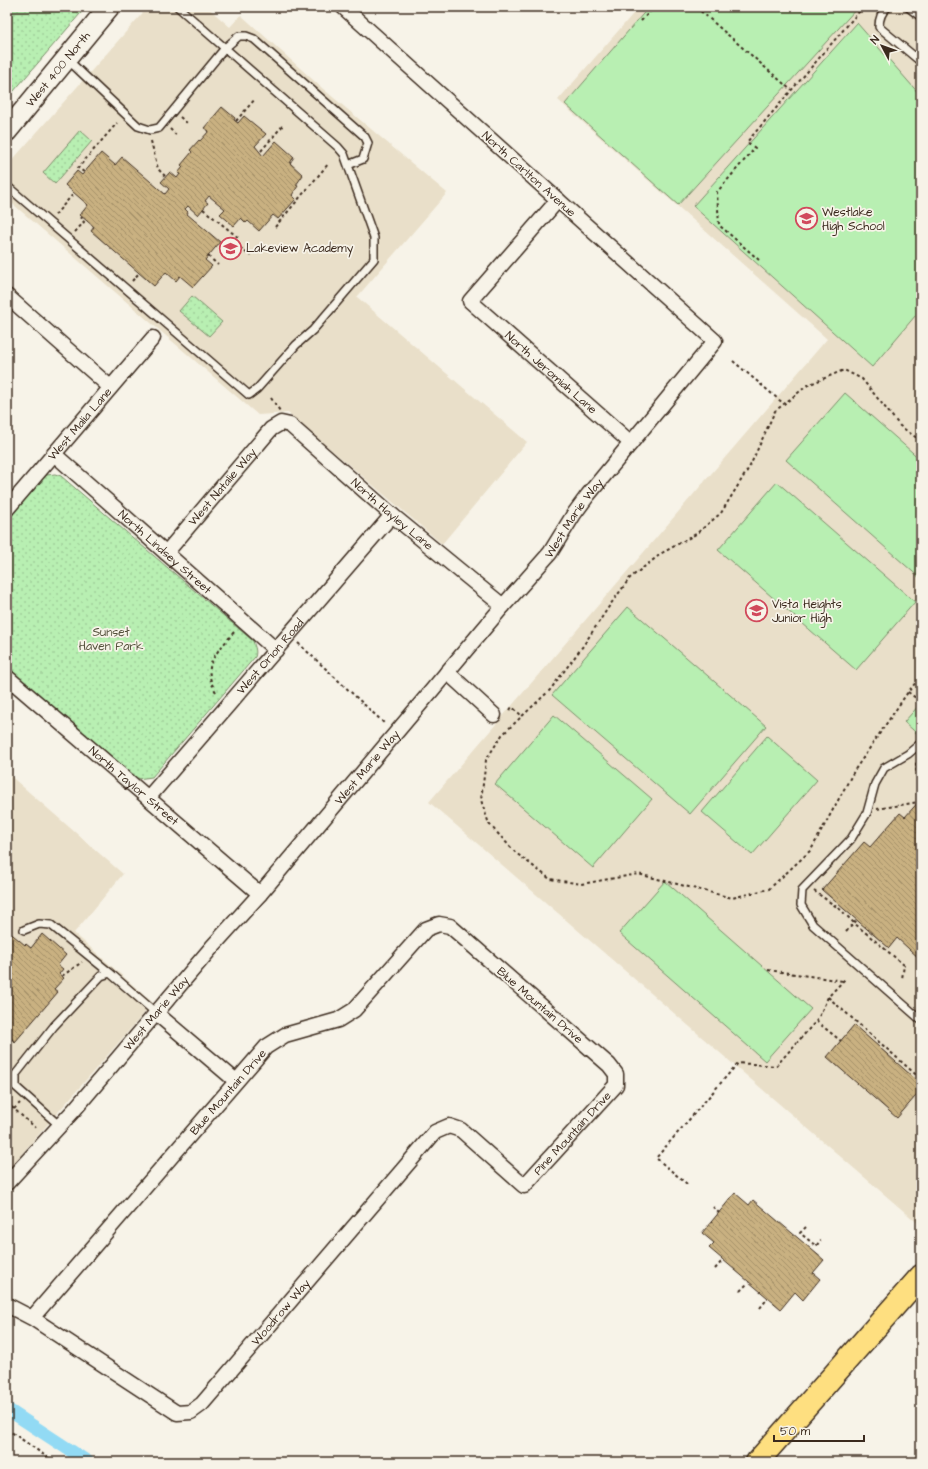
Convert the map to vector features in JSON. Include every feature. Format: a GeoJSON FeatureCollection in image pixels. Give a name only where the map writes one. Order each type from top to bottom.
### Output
{"type":"FeatureCollection","features":[{"type":"Feature","properties":{"kind":"main road"},"geometry":{"type":"LineString","coordinates":[[757,1462],[921,1276]]}},
{"type":"Feature","properties":{"kind":"street","name":"West 400 North"},"geometry":{"type":"LineString","coordinates":[[7,131],[109,7]]}},
{"type":"Feature","properties":{"kind":"street","name":"North Carlton Avenue"},"geometry":{"type":"LineString","coordinates":[[343,7],[715,341]]}},
{"type":"Feature","properties":{"kind":"street","name":"North Jeromiah Lane"},"geometry":{"type":"LineString","coordinates":[[558,200],[470,301],[631,443]]}},
{"type":"Feature","properties":{"kind":"street"},"geometry":{"type":"LineString","coordinates":[[7,296],[110,387]]}},
{"type":"Feature","properties":{"kind":"street","name":"West Malia Lane"},"geometry":{"type":"LineString","coordinates":[[7,509],[153,338]]}},
{"type":"Feature","properties":{"kind":"street","name":"West Marie Way"},"geometry":{"type":"LineString","coordinates":[[7,1183],[60,1126],[212,947],[260,894],[503,606],[550,553],[579,507],[715,341]]}},
{"type":"Feature","properties":{"kind":"street","name":"North Hayley Lane"},"geometry":{"type":"LineString","coordinates":[[282,419],[392,515],[503,606]]}},
{"type":"Feature","properties":{"kind":"street","name":"West Natalie Way"},"geometry":{"type":"LineString","coordinates":[[166,553],[271,429],[282,419]]}},
{"type":"Feature","properties":{"kind":"street","name":"North Lindsey Street"},"geometry":{"type":"LineString","coordinates":[[54,454],[276,650]]}},
{"type":"Feature","properties":{"kind":"street","name":"West Orion Road"},"geometry":{"type":"LineString","coordinates":[[148,798],[392,515]]}},
{"type":"Feature","properties":{"kind":"street"},"geometry":{"type":"LineString","coordinates":[[447,672],[494,715]]}},
{"type":"Feature","properties":{"kind":"street","name":"North Taylor Street"},"geometry":{"type":"LineString","coordinates":[[7,677],[260,894]]}},
{"type":"Feature","properties":{"kind":"street","name":"Blue Mountain Drive"},"geometry":{"type":"LineString","coordinates":[[32,1318],[266,1047],[284,1035],[338,1020],[354,1010],[426,929],[438,924],[450,926],[609,1065],[616,1074],[616,1078]]}},
{"type":"Feature","properties":{"kind":"street"},"geometry":{"type":"LineString","coordinates":[[156,1013],[236,1081]]}},
{"type":"Feature","properties":{"kind":"street","name":"Pine Mountain Drive"},"geometry":{"type":"LineString","coordinates":[[524,1186],[616,1085],[616,1078]]}},
{"type":"Feature","properties":{"kind":"street","name":"Woodrow Way"},"geometry":{"type":"LineString","coordinates":[[7,1305],[32,1318],[178,1413],[191,1412],[202,1404],[435,1132],[449,1126],[461,1130],[524,1186]]}},
{"type":"Feature","properties":{"kind":"lane"},"geometry":{"type":"LineString","coordinates":[[7,186],[249,395],[257,389],[296,345],[313,330],[374,259],[374,238],[344,154],[338,147],[178,7]]}},
{"type":"Feature","properties":{"kind":"lane"},"geometry":{"type":"LineString","coordinates":[[888,7],[883,10],[879,20],[879,27],[921,62]]}},
{"type":"Feature","properties":{"kind":"lane"},"geometry":{"type":"LineString","coordinates":[[908,7],[921,17]]}},
{"type":"Feature","properties":{"kind":"lane"},"geometry":{"type":"LineString","coordinates":[[66,58],[138,126],[150,130],[159,128],[225,48],[238,36],[246,36],[254,39],[365,137],[368,143],[363,159],[348,165]]}},
{"type":"Feature","properties":{"kind":"lane"},"geometry":{"type":"LineString","coordinates":[[918,745],[884,768],[875,784],[868,811],[851,839],[802,890],[801,905],[813,925],[921,1020]]}},
{"type":"Feature","properties":{"kind":"lane"},"geometry":{"type":"LineString","coordinates":[[24,930],[39,924],[51,925],[156,1013]]}},
{"type":"Feature","properties":{"kind":"lane"},"geometry":{"type":"LineString","coordinates":[[60,1126],[16,1087],[16,1074],[54,1026],[80,998],[101,976],[110,973]]}},
{"type":"Feature","properties":{"kind":"path"},"geometry":{"type":"LineString","coordinates":[[641,21],[654,7]]}},
{"type":"Feature","properties":{"kind":"path"},"geometry":{"type":"LineString","coordinates":[[696,7],[791,90]]}},
{"type":"Feature","properties":{"kind":"path"},"geometry":{"type":"LineString","coordinates":[[759,260],[719,225],[717,192],[755,148],[747,142],[863,7]]}},
{"type":"Feature","properties":{"kind":"path"},"geometry":{"type":"LineString","coordinates":[[236,121],[255,99]]}},
{"type":"Feature","properties":{"kind":"path"},"geometry":{"type":"LineString","coordinates":[[84,172],[78,168],[117,123]]}},
{"type":"Feature","properties":{"kind":"path"},"geometry":{"type":"LineString","coordinates":[[261,152],[284,124]]}},
{"type":"Feature","properties":{"kind":"path"},"geometry":{"type":"LineString","coordinates":[[151,141],[158,169],[165,176]]}},
{"type":"Feature","properties":{"kind":"path"},"geometry":{"type":"LineString","coordinates":[[274,227],[329,163]]}},
{"type":"Feature","properties":{"kind":"path"},"geometry":{"type":"LineString","coordinates":[[53,218],[74,193]]}},
{"type":"Feature","properties":{"kind":"path"},"geometry":{"type":"LineString","coordinates":[[204,209],[240,239]]}},
{"type":"Feature","properties":{"kind":"path"},"geometry":{"type":"LineString","coordinates":[[73,235],[84,222],[81,219],[82,217]]}},
{"type":"Feature","properties":{"kind":"path"},"geometry":{"type":"LineString","coordinates":[[236,244],[250,256]]}},
{"type":"Feature","properties":{"kind":"path"},"geometry":{"type":"LineString","coordinates":[[208,256],[218,265]]}},
{"type":"Feature","properties":{"kind":"path"},"geometry":{"type":"LineString","coordinates":[[130,284],[139,272]]}},
{"type":"Feature","properties":{"kind":"path"},"geometry":{"type":"LineString","coordinates":[[733,361],[784,404]]}},
{"type":"Feature","properties":{"kind":"path"},"geometry":{"type":"LineString","coordinates":[[921,441],[900,426],[862,379],[844,370],[808,385],[775,411],[750,466],[722,513],[696,534],[662,553],[630,578],[583,646],[550,690],[502,735],[486,760],[481,800],[489,824],[516,853],[550,879],[581,884],[638,874],[732,898],[769,889],[811,850],[854,771],[908,692],[921,676]]}},
{"type":"Feature","properties":{"kind":"path"},"geometry":{"type":"LineString","coordinates":[[271,398],[282,419]]}},
{"type":"Feature","properties":{"kind":"path"},"geometry":{"type":"LineString","coordinates":[[216,692],[210,678],[209,667],[212,659],[234,632]]}},
{"type":"Feature","properties":{"kind":"path"},"geometry":{"type":"LineString","coordinates":[[297,642],[384,723]]}},
{"type":"Feature","properties":{"kind":"path"},"geometry":{"type":"LineString","coordinates":[[908,692],[921,702]]}},
{"type":"Feature","properties":{"kind":"path"},"geometry":{"type":"LineString","coordinates":[[510,710],[512,707],[522,716]]}},
{"type":"Feature","properties":{"kind":"path"},"geometry":{"type":"LineString","coordinates":[[868,811],[918,802],[918,745]]}},
{"type":"Feature","properties":{"kind":"path"},"geometry":{"type":"LineString","coordinates":[[813,891],[841,910],[854,923],[904,965],[902,979]]}},
{"type":"Feature","properties":{"kind":"path"},"geometry":{"type":"LineString","coordinates":[[846,932],[857,920]]}},
{"type":"Feature","properties":{"kind":"path"},"geometry":{"type":"LineString","coordinates":[[62,976],[84,962]]}},
{"type":"Feature","properties":{"kind":"path"},"geometry":{"type":"LineString","coordinates":[[686,1184],[656,1158],[738,1063],[776,1066],[816,1021],[828,997],[844,980],[768,970]]}},
{"type":"Feature","properties":{"kind":"path"},"geometry":{"type":"LineString","coordinates":[[828,997],[921,1079]]}},
{"type":"Feature","properties":{"kind":"path"},"geometry":{"type":"LineString","coordinates":[[816,1021],[841,1041]]}},
{"type":"Feature","properties":{"kind":"path"},"geometry":{"type":"LineString","coordinates":[[917,1100],[921,1096]]}},
{"type":"Feature","properties":{"kind":"path"},"geometry":{"type":"LineString","coordinates":[[14,1109],[20,1102]]}},
{"type":"Feature","properties":{"kind":"path"},"geometry":{"type":"LineString","coordinates":[[7,1103],[36,1128]]}},
{"type":"Feature","properties":{"kind":"path"},"geometry":{"type":"LineString","coordinates":[[713,1207],[719,1213]]}},
{"type":"Feature","properties":{"kind":"path"},"geometry":{"type":"LineString","coordinates":[[806,1227],[800,1233],[816,1246],[821,1240]]}},
{"type":"Feature","properties":{"kind":"path"},"geometry":{"type":"LineString","coordinates":[[715,1269],[723,1260]]}},
{"type":"Feature","properties":{"kind":"path"},"geometry":{"type":"LineString","coordinates":[[740,1291],[749,1282]]}},
{"type":"Feature","properties":{"kind":"path"},"geometry":{"type":"LineString","coordinates":[[760,1308],[768,1298]]}},
{"type":"Feature","properties":{"kind":"path"},"geometry":{"type":"LineString","coordinates":[[7,1429],[54,1462]]}},
{"type":"Feature","properties":{"kind":"shaded area","name":"Lakeview Academy"},"geometry":{"type":"Polygon","coordinates":[[[148,7],[207,7],[230,27],[241,15],[322,88],[447,193],[357,297],[527,442],[442,544],[288,413],[258,415],[7,199],[7,166],[148,7]]]}},
{"type":"Feature","properties":{"kind":"shaded area","name":"Vista Heights Junior High"},"geometry":{"type":"Polygon","coordinates":[[[639,7],[921,7],[921,1226],[429,802],[827,339],[558,100],[639,7]]]}},
{"type":"Feature","properties":{"kind":"shaded area"},"geometry":{"type":"Polygon","coordinates":[[[7,773],[123,874],[74,933],[153,1003],[7,1171],[7,773]]]}},
{"type":"Feature","properties":{"kind":"green space"},"geometry":{"type":"Polygon","coordinates":[[[7,7],[86,7],[7,99],[7,7]]]}},
{"type":"Feature","properties":{"kind":"green space"},"geometry":{"type":"Polygon","coordinates":[[[649,7],[858,7],[678,205],[565,104],[649,7]]]}},
{"type":"Feature","properties":{"kind":"green space"},"geometry":{"type":"Polygon","coordinates":[[[857,23],[921,96],[921,309],[872,367],[693,206],[857,23]]]}},
{"type":"Feature","properties":{"kind":"green space"},"geometry":{"type":"Polygon","coordinates":[[[80,130],[92,141],[55,184],[43,173],[80,130]]]}},
{"type":"Feature","properties":{"kind":"green space"},"geometry":{"type":"Polygon","coordinates":[[[192,296],[222,322],[209,336],[179,311],[192,296]]]}},
{"type":"Feature","properties":{"kind":"green space"},"geometry":{"type":"Polygon","coordinates":[[[845,393],[921,460],[921,579],[786,460],[845,393]]]}},
{"type":"Feature","properties":{"kind":"green space","name":"Sunset Haven Park"},"geometry":{"type":"Polygon","coordinates":[[[55,474],[61,476],[253,641],[256,651],[255,657],[152,777],[137,779],[130,775],[7,669],[7,519],[41,479],[47,475],[55,474]]]}},
{"type":"Feature","properties":{"kind":"green space"},"geometry":{"type":"Polygon","coordinates":[[[777,482],[915,602],[856,670],[718,550],[777,482]]]}},
{"type":"Feature","properties":{"kind":"green space"},"geometry":{"type":"Polygon","coordinates":[[[628,607],[766,726],[690,814],[552,695],[628,607]]]}},
{"type":"Feature","properties":{"kind":"green space"},"geometry":{"type":"Polygon","coordinates":[[[921,703],[921,737],[904,722],[921,703]]]}},
{"type":"Feature","properties":{"kind":"green space"},"geometry":{"type":"Polygon","coordinates":[[[554,715],[652,799],[593,868],[495,784],[554,715]]]}},
{"type":"Feature","properties":{"kind":"green space"},"geometry":{"type":"Polygon","coordinates":[[[767,736],[817,780],[752,855],[702,812],[767,736]]]}},
{"type":"Feature","properties":{"kind":"green space"},"geometry":{"type":"Polygon","coordinates":[[[665,881],[811,1009],[765,1061],[619,933],[665,881]]]}},
{"type":"Feature","properties":{"kind":"building","name":"Lakeview Academy"},"geometry":{"type":"Polygon","coordinates":[[[222,107],[235,118],[234,120],[238,123],[244,116],[266,134],[255,146],[263,156],[276,141],[294,157],[290,163],[303,175],[296,185],[298,186],[292,195],[296,199],[278,219],[273,215],[259,231],[248,221],[246,223],[241,218],[234,226],[220,214],[225,209],[209,196],[205,201],[208,203],[198,215],[188,206],[185,209],[188,212],[187,214],[220,242],[205,260],[212,266],[193,287],[180,276],[176,281],[166,272],[154,286],[91,231],[94,227],[80,215],[88,205],[65,185],[77,171],[82,175],[101,153],[115,165],[122,157],[165,194],[169,189],[161,182],[170,172],[177,178],[180,174],[178,173],[183,167],[181,165],[192,152],[190,150],[209,131],[204,128],[222,107]]]}},
{"type":"Feature","properties":{"kind":"building"},"geometry":{"type":"Polygon","coordinates":[[[921,799],[921,960],[897,938],[889,948],[822,890],[864,842],[870,847],[900,813],[905,817],[921,799]]]}},
{"type":"Feature","properties":{"kind":"building"},"geometry":{"type":"Polygon","coordinates":[[[8,931],[31,948],[42,934],[66,955],[58,965],[63,969],[59,974],[64,978],[54,989],[58,992],[15,1042],[11,1038],[7,1043],[7,932],[8,931]]]}},
{"type":"Feature","properties":{"kind":"building"},"geometry":{"type":"Polygon","coordinates":[[[854,1025],[921,1084],[921,1090],[897,1118],[827,1057],[854,1025]]]}},
{"type":"Feature","properties":{"kind":"building"},"geometry":{"type":"Polygon","coordinates":[[[735,1193],[749,1205],[753,1200],[824,1260],[813,1273],[820,1279],[803,1300],[795,1292],[781,1309],[709,1248],[714,1243],[702,1233],[735,1193]]]}},
{"type":"Feature","properties":{"kind":"waterway"},"geometry":{"type":"LineString","coordinates":[[7,1409],[88,1462]]}},
{"type":"Feature","properties":{"kind":"place","name":"Westlake High School"},"geometry":{"type":"Point","coordinates":[807,219]}},
{"type":"Feature","properties":{"kind":"place","name":"Lakeview Academy"},"geometry":{"type":"Point","coordinates":[231,248]}},
{"type":"Feature","properties":{"kind":"place","name":"Vista Heights Junior High"},"geometry":{"type":"Point","coordinates":[757,611]}}]}
